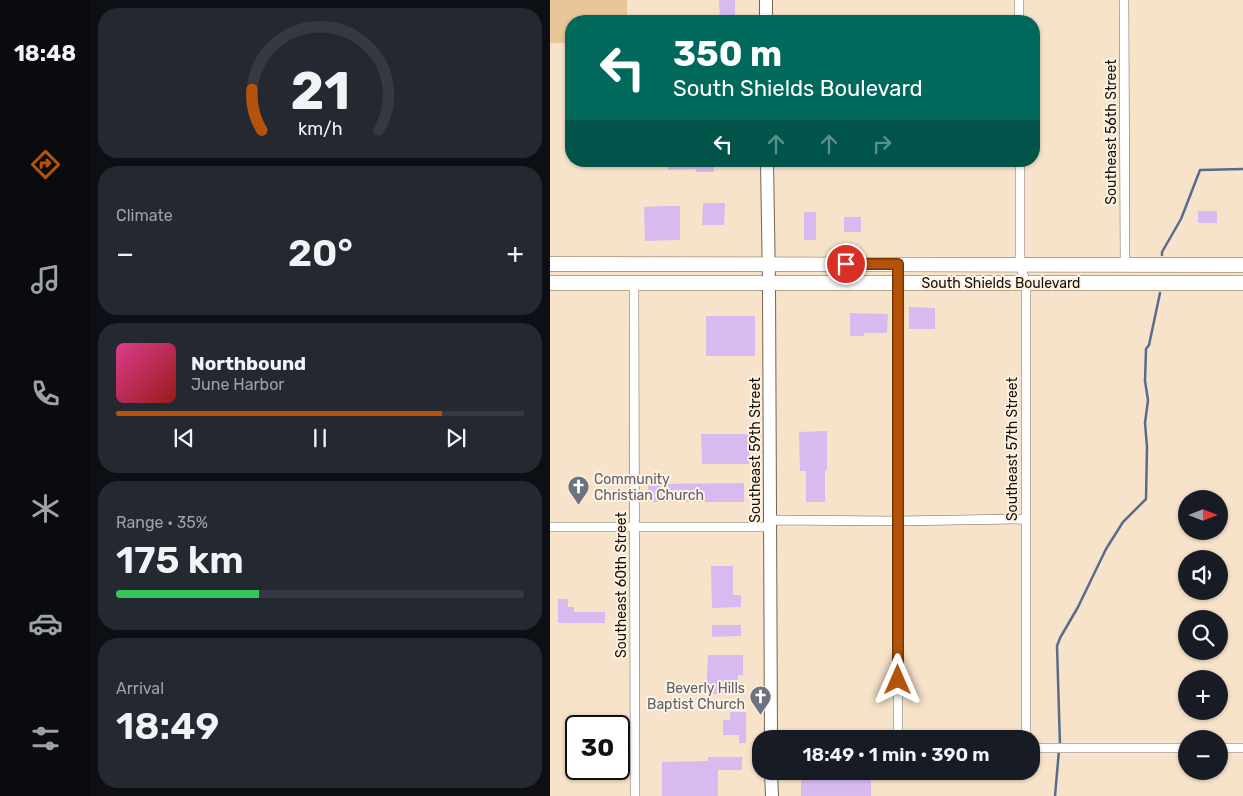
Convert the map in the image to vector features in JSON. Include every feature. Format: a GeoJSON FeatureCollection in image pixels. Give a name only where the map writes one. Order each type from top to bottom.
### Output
{"type":"FeatureCollection","features":[{"type":"Feature","properties":{"kind":"main road"},"geometry":{"type":"LineString","coordinates":[[766,0],[766,15]]}},
{"type":"Feature","properties":{"kind":"main road","name":"Southeast 59th Street"},"geometry":{"type":"LineString","coordinates":[[767,167],[771,730]]}},
{"type":"Feature","properties":{"kind":"main road","name":"South Shields Boulevard"},"geometry":{"type":"LineString","coordinates":[[550,264],[1243,265]]}},
{"type":"Feature","properties":{"kind":"main road","name":"South Shields Boulevard"},"geometry":{"type":"LineString","coordinates":[[550,283],[1243,284]]}},
{"type":"Feature","properties":{"kind":"main road"},"geometry":{"type":"LineString","coordinates":[[771,780],[772,796]]}},
{"type":"Feature","properties":{"kind":"street"},"geometry":{"type":"LineString","coordinates":[[1019,0],[1019,15]]}},
{"type":"Feature","properties":{"kind":"street","name":"Southeast 56th Street"},"geometry":{"type":"LineString","coordinates":[[1124,0],[1125,265]]}},
{"type":"Feature","properties":{"kind":"street","name":"Southeast 57th Street"},"geometry":{"type":"LineString","coordinates":[[1020,167],[1020,265],[1026,283],[1026,730]]}},
{"type":"Feature","properties":{"kind":"street"},"geometry":{"type":"LineString","coordinates":[[898,264],[898,730]]}},
{"type":"Feature","properties":{"kind":"street","name":"Southeast 60th Street"},"geometry":{"type":"LineString","coordinates":[[634,283],[635,796]]}},
{"type":"Feature","properties":{"kind":"street"},"geometry":{"type":"LineString","coordinates":[[550,527],[1026,519]]}},
{"type":"Feature","properties":{"kind":"street"},"geometry":{"type":"LineString","coordinates":[[1040,748],[1178,748]]}},
{"type":"Feature","properties":{"kind":"street"},"geometry":{"type":"LineString","coordinates":[[1228,748],[1243,748]]}},
{"type":"Feature","properties":{"kind":"shaded area"},"geometry":{"type":"Polygon","coordinates":[[[550,0],[627,0],[627,15],[565,15],[565,43],[550,43],[550,0]]]}},
{"type":"Feature","properties":{"kind":"building"},"geometry":{"type":"Polygon","coordinates":[[[719,0],[735,0],[735,15],[720,15],[719,0]]]}},
{"type":"Feature","properties":{"kind":"building"},"geometry":{"type":"Polygon","coordinates":[[[668,167],[714,167],[714,172],[696,172],[696,169],[668,170],[668,167]]]}},
{"type":"Feature","properties":{"kind":"building"},"geometry":{"type":"Polygon","coordinates":[[[703,203],[725,203],[724,225],[702,225],[703,203]]]}},
{"type":"Feature","properties":{"kind":"building"},"geometry":{"type":"Polygon","coordinates":[[[680,206],[680,240],[645,241],[644,207],[680,206]]]}},
{"type":"Feature","properties":{"kind":"building"},"geometry":{"type":"Polygon","coordinates":[[[1198,211],[1217,211],[1217,223],[1198,223],[1198,211]]]}},
{"type":"Feature","properties":{"kind":"building"},"geometry":{"type":"Polygon","coordinates":[[[804,212],[816,212],[816,240],[804,240],[804,212]]]}},
{"type":"Feature","properties":{"kind":"building"},"geometry":{"type":"Polygon","coordinates":[[[844,217],[861,217],[861,232],[844,232],[844,217]]]}},
{"type":"Feature","properties":{"kind":"building"},"geometry":{"type":"Polygon","coordinates":[[[909,307],[935,308],[935,329],[909,329],[909,307]]]}},
{"type":"Feature","properties":{"kind":"building"},"geometry":{"type":"Polygon","coordinates":[[[850,313],[888,314],[887,333],[864,333],[864,336],[850,336],[850,313]]]}},
{"type":"Feature","properties":{"kind":"building"},"geometry":{"type":"Polygon","coordinates":[[[706,316],[755,316],[755,356],[706,356],[706,316]]]}},
{"type":"Feature","properties":{"kind":"building"},"geometry":{"type":"Polygon","coordinates":[[[827,431],[825,502],[806,502],[806,471],[800,471],[799,432],[827,431]]]}},
{"type":"Feature","properties":{"kind":"building"},"geometry":{"type":"Polygon","coordinates":[[[701,434],[749,434],[749,464],[702,464],[701,434]]]}},
{"type":"Feature","properties":{"kind":"building"},"geometry":{"type":"Polygon","coordinates":[[[744,483],[744,502],[648,502],[648,484],[744,483]]]}},
{"type":"Feature","properties":{"kind":"building"},"geometry":{"type":"Polygon","coordinates":[[[711,566],[733,566],[733,595],[741,595],[741,607],[712,608],[711,566]]]}},
{"type":"Feature","properties":{"kind":"building"},"geometry":{"type":"Polygon","coordinates":[[[558,599],[568,599],[568,607],[574,607],[574,612],[605,612],[605,623],[558,623],[558,599]]]}},
{"type":"Feature","properties":{"kind":"building"},"geometry":{"type":"Polygon","coordinates":[[[712,625],[741,625],[741,636],[712,637],[712,625]]]}},
{"type":"Feature","properties":{"kind":"building"},"geometry":{"type":"Polygon","coordinates":[[[708,655],[743,655],[743,675],[738,675],[738,694],[706,694],[708,655]]]}},
{"type":"Feature","properties":{"kind":"building"},"geometry":{"type":"Polygon","coordinates":[[[730,712],[746,712],[746,743],[739,743],[739,735],[723,735],[723,720],[730,720],[730,712]]]}},
{"type":"Feature","properties":{"kind":"building"},"geometry":{"type":"Polygon","coordinates":[[[708,757],[742,757],[742,770],[718,770],[718,796],[662,796],[662,762],[708,761],[708,757]]]}},
{"type":"Feature","properties":{"kind":"building"},"geometry":{"type":"Polygon","coordinates":[[[801,780],[871,780],[871,796],[801,796],[801,780]]]}},
{"type":"Feature","properties":{"kind":"waterway"},"geometry":{"type":"LineString","coordinates":[[1162,255],[1181,219],[1200,170],[1243,169]]}},
{"type":"Feature","properties":{"kind":"waterway"},"geometry":{"type":"LineString","coordinates":[[1060,745],[1057,646],[1106,549],[1123,522],[1146,499],[1147,447],[1145,423],[1148,400],[1145,381],[1146,349],[1149,345],[1160,293]]}},
{"type":"Feature","properties":{"kind":"waterway"},"geometry":{"type":"LineString","coordinates":[[1055,796],[1059,750]]}},
{"type":"Feature","properties":{"kind":"place","name":"Community Christian Church"},"geometry":{"type":"Point","coordinates":[578,506]}},
{"type":"Feature","properties":{"kind":"place","name":"Beverly Hills Baptist Church"},"geometry":{"type":"Point","coordinates":[761,715]}},
{"type":"Feature","properties":{"kind":"route"},"geometry":{"type":"LineString","coordinates":[[846,264],[898,264],[898,680]]}}]}
